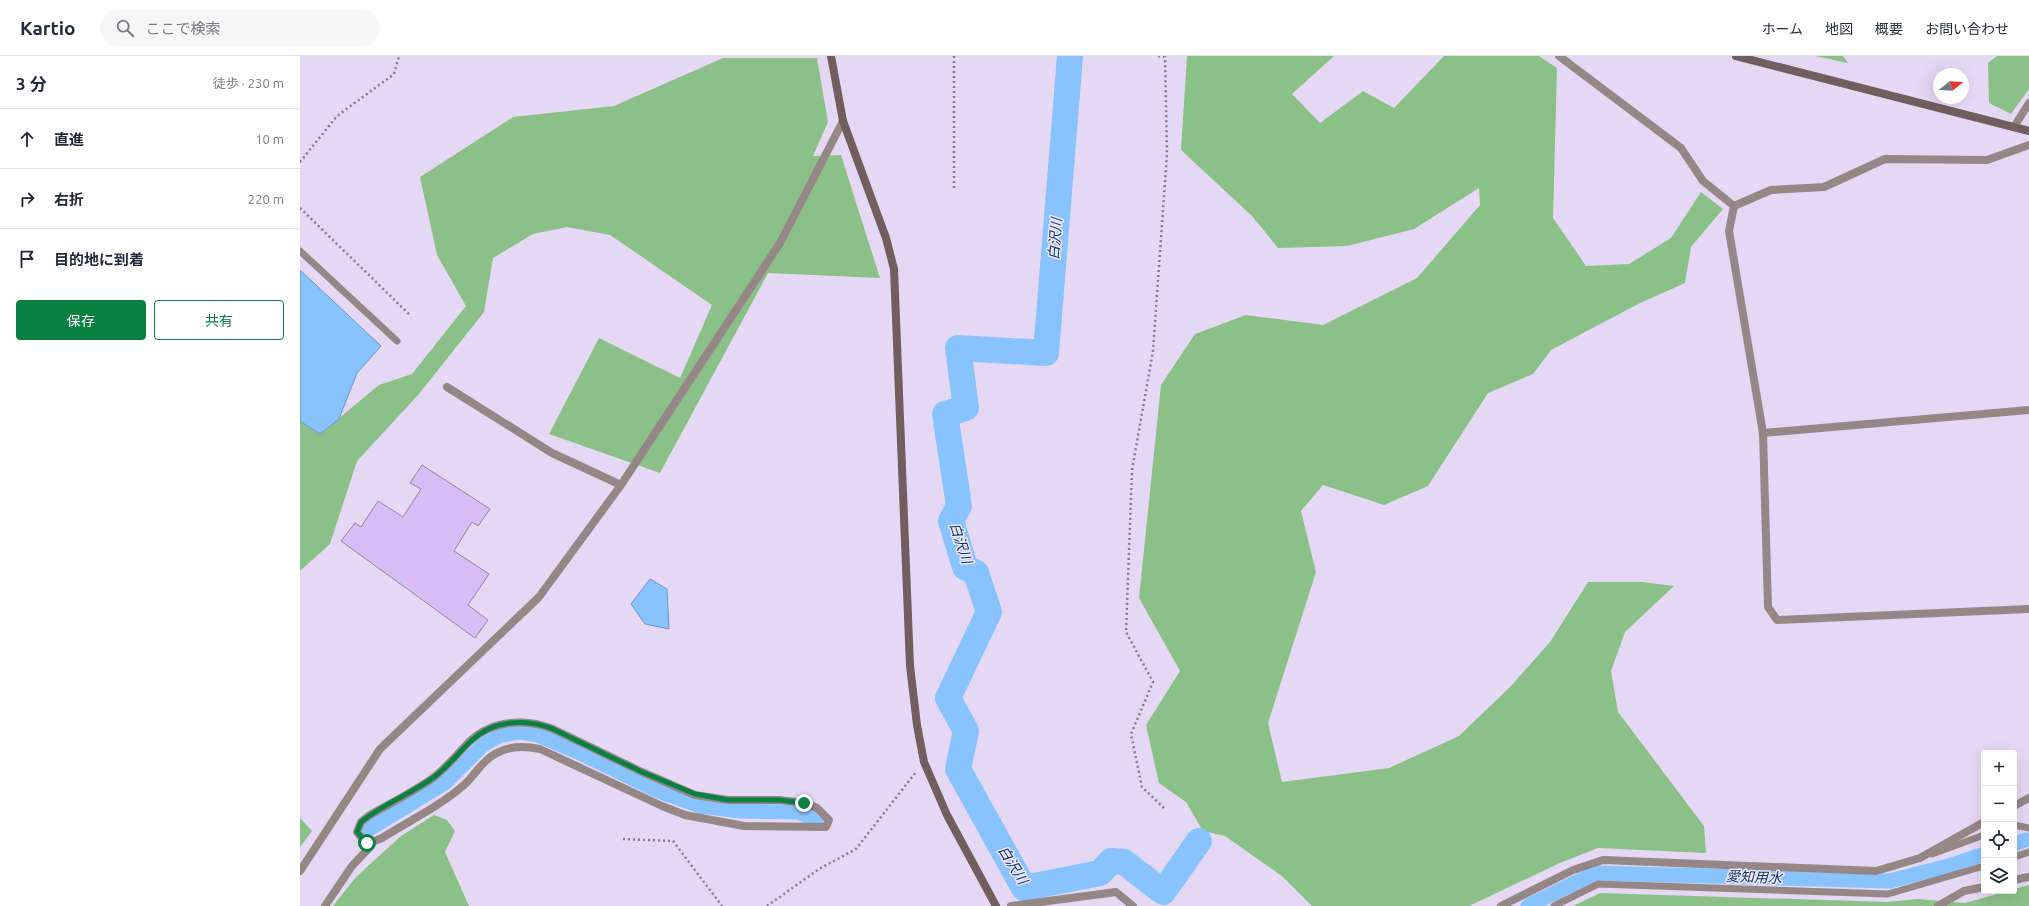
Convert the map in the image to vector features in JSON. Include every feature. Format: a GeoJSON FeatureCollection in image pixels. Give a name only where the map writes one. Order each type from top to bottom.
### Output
{"type":"FeatureCollection","features":[{"type":"Feature","properties":{"kind":"street"},"geometry":{"type":"LineString","coordinates":[[831,56],[843,121],[886,238],[894,269],[910,666],[917,724],[924,762],[947,815],[996,906]]}},
{"type":"Feature","properties":{"kind":"street"},"geometry":{"type":"LineString","coordinates":[[1559,56],[1681,148],[1703,181],[1734,206]]}},
{"type":"Feature","properties":{"kind":"street"},"geometry":{"type":"LineString","coordinates":[[1736,56],[2029,130]]}},
{"type":"Feature","properties":{"kind":"street"},"geometry":{"type":"LineString","coordinates":[[2014,127],[2029,103]]}},
{"type":"Feature","properties":{"kind":"street"},"geometry":{"type":"LineString","coordinates":[[300,871],[380,749],[539,597],[621,485],[780,243],[843,121]]}},
{"type":"Feature","properties":{"kind":"street"},"geometry":{"type":"LineString","coordinates":[[1734,206],[1771,190],[1824,187],[1885,159],[1987,160],[2029,145]]}},
{"type":"Feature","properties":{"kind":"street"},"geometry":{"type":"LineString","coordinates":[[1734,206],[1729,231],[1763,433],[1768,607],[1777,620],[2029,609]]}},
{"type":"Feature","properties":{"kind":"street"},"geometry":{"type":"LineString","coordinates":[[447,387],[552,454],[621,485]]}},
{"type":"Feature","properties":{"kind":"street"},"geometry":{"type":"LineString","coordinates":[[1763,433],[2029,410]]}},
{"type":"Feature","properties":{"kind":"street"},"geometry":{"type":"LineString","coordinates":[[325,906],[352,866],[370,847],[372,842],[382,838],[449,796],[465,784],[495,753],[510,748],[525,747],[540,749],[662,806],[692,816],[744,826],[784,825],[807,828],[826,827],[829,820],[817,808],[804,803],[779,800],[728,800],[695,794],[642,772],[553,729],[540,724],[523,722],[506,723],[480,733],[433,778],[366,819],[357,828],[357,832],[367,843],[372,842]]}},
{"type":"Feature","properties":{"kind":"street"},"geometry":{"type":"LineString","coordinates":[[2017,804],[2029,798]]}},
{"type":"Feature","properties":{"kind":"street"},"geometry":{"type":"LineString","coordinates":[[1501,906],[1573,870],[1603,860],[1876,871],[1920,858],[1981,824]]}},
{"type":"Feature","properties":{"kind":"street"},"geometry":{"type":"LineString","coordinates":[[2017,879],[2029,877]]}},
{"type":"Feature","properties":{"kind":"street"},"geometry":{"type":"LineString","coordinates":[[1938,906],[1964,891],[1981,888]]}},
{"type":"Feature","properties":{"kind":"street"},"geometry":{"type":"LineString","coordinates":[[1011,906],[1116,892],[1133,906]]}},
{"type":"Feature","properties":{"kind":"lane"},"geometry":{"type":"LineString","coordinates":[[300,251],[398,341]]}},
{"type":"Feature","properties":{"kind":"lane"},"geometry":{"type":"LineString","coordinates":[[2017,826],[2029,828]]}},
{"type":"Feature","properties":{"kind":"lane"},"geometry":{"type":"LineString","coordinates":[[1920,858],[1981,836]]}},
{"type":"Feature","properties":{"kind":"lane"},"geometry":{"type":"LineString","coordinates":[[2017,856],[2029,852]]}},
{"type":"Feature","properties":{"kind":"lane"},"geometry":{"type":"LineString","coordinates":[[1554,906],[1598,884],[1888,894],[1981,867]]}},
{"type":"Feature","properties":{"kind":"path"},"geometry":{"type":"LineString","coordinates":[[300,162],[337,116],[394,74],[399,56]]}},
{"type":"Feature","properties":{"kind":"path"},"geometry":{"type":"LineString","coordinates":[[954,56],[954,188]]}},
{"type":"Feature","properties":{"kind":"path"},"geometry":{"type":"LineString","coordinates":[[1158,56],[1165,57],[1167,154],[1153,351],[1132,470],[1126,632],[1153,682],[1131,734],[1140,779],[1142,786],[1164,808]]}},
{"type":"Feature","properties":{"kind":"path"},"geometry":{"type":"LineString","coordinates":[[300,208],[411,316]]}},
{"type":"Feature","properties":{"kind":"path"},"geometry":{"type":"LineString","coordinates":[[766,906],[819,869],[856,849],[924,762]]}},
{"type":"Feature","properties":{"kind":"path"},"geometry":{"type":"LineString","coordinates":[[623,839],[673,840],[722,906]]}},
{"type":"Feature","properties":{"kind":"green space"},"geometry":{"type":"Polygon","coordinates":[[[1187,56],[1334,56],[1292,94],[1320,123],[1363,91],[1394,108],[1444,56],[1539,56],[1557,68],[1553,218],[1586,266],[1629,264],[1671,238],[1701,192],[1723,209],[1691,247],[1685,283],[1638,304],[1551,350],[1533,374],[1488,393],[1428,486],[1384,505],[1323,485],[1301,511],[1316,572],[1268,723],[1282,782],[1389,768],[1459,736],[1510,687],[1550,642],[1588,582],[1642,582],[1674,586],[1625,632],[1611,671],[1618,712],[1704,826],[1706,853],[1598,848],[1560,863],[1469,906],[1312,906],[1283,877],[1225,836],[1203,831],[1186,802],[1159,783],[1146,725],[1180,671],[1139,598],[1161,385],[1195,334],[1246,315],[1323,325],[1417,278],[1480,205],[1479,188],[1414,229],[1347,246],[1278,248],[1252,216],[1181,150],[1187,56]]]}},
{"type":"Feature","properties":{"kind":"green space"},"geometry":{"type":"Polygon","coordinates":[[[1815,56],[1843,56],[1848,63],[1815,56]]]}},
{"type":"Feature","properties":{"kind":"green space"},"geometry":{"type":"Polygon","coordinates":[[[1997,56],[2029,56],[2029,89],[2011,114],[1989,103],[1988,63],[1997,56]]]}},
{"type":"Feature","properties":{"kind":"green space"},"geometry":{"type":"Polygon","coordinates":[[[723,58],[817,58],[828,122],[813,156],[841,155],[880,278],[768,273],[660,473],[549,434],[599,338],[680,378],[712,305],[610,235],[567,227],[533,234],[493,258],[484,312],[419,394],[357,461],[330,544],[300,571],[300,421],[320,434],[379,385],[412,374],[466,306],[437,255],[420,177],[513,117],[614,106],[723,58]]]}},
{"type":"Feature","properties":{"kind":"green space"},"geometry":{"type":"Polygon","coordinates":[[[434,815],[447,820],[455,831],[445,852],[469,906],[333,906],[356,877],[401,836],[434,815]]]}},
{"type":"Feature","properties":{"kind":"green space"},"geometry":{"type":"Polygon","coordinates":[[[300,818],[312,831],[300,847],[300,818]]]}},
{"type":"Feature","properties":{"kind":"green space"},"geometry":{"type":"Polygon","coordinates":[[[2029,885],[2029,906],[1573,906],[1600,893],[1887,902],[1918,899],[1965,903],[1997,894],[2017,894],[2017,888],[2029,885]]]}},
{"type":"Feature","properties":{"kind":"water"},"geometry":{"type":"Polygon","coordinates":[[[300,270],[381,346],[357,373],[339,419],[320,434],[300,421],[300,270]]]}},
{"type":"Feature","properties":{"kind":"water"},"geometry":{"type":"Polygon","coordinates":[[[650,579],[667,589],[669,629],[645,624],[631,604],[650,579]]]}},
{"type":"Feature","properties":{"kind":"building"},"geometry":{"type":"Polygon","coordinates":[[[422,465],[490,509],[478,526],[472,522],[454,551],[489,574],[468,605],[488,620],[475,638],[341,541],[355,523],[361,527],[378,501],[403,517],[421,489],[410,483],[422,465]]]}},
{"type":"Feature","properties":{"kind":"waterway","name":"白沢川"},"geometry":{"type":"LineString","coordinates":[[1070,56],[1046,353],[958,348],[966,408],[945,414],[959,506],[951,521],[965,567],[976,573],[989,612],[948,698],[966,731],[958,769],[1024,888],[1100,873],[1111,861],[1124,862],[1163,892],[1199,841]]}},
{"type":"Feature","properties":{"kind":"waterway","name":"愛知用水"},"geometry":{"type":"LineString","coordinates":[[369,829],[446,782],[483,745],[501,735],[521,732],[538,735],[578,752],[658,791],[700,806],[740,811],[798,812],[824,822]]}},
{"type":"Feature","properties":{"kind":"waterway","name":"愛知用水"},"geometry":{"type":"LineString","coordinates":[[2017,843],[2026,840]]}},
{"type":"Feature","properties":{"kind":"waterway","name":"愛知用水"},"geometry":{"type":"LineString","coordinates":[[1528,906],[1595,873],[1890,881],[1948,866],[1981,855]]}},
{"type":"Feature","properties":{"kind":"route"},"geometry":{"type":"LineString","coordinates":[[367,843],[357,832],[357,828],[361,822],[370,815],[433,778],[480,733],[506,723],[523,722],[540,724],[673,786],[708,798],[753,802],[779,800],[804,803]]}}]}
